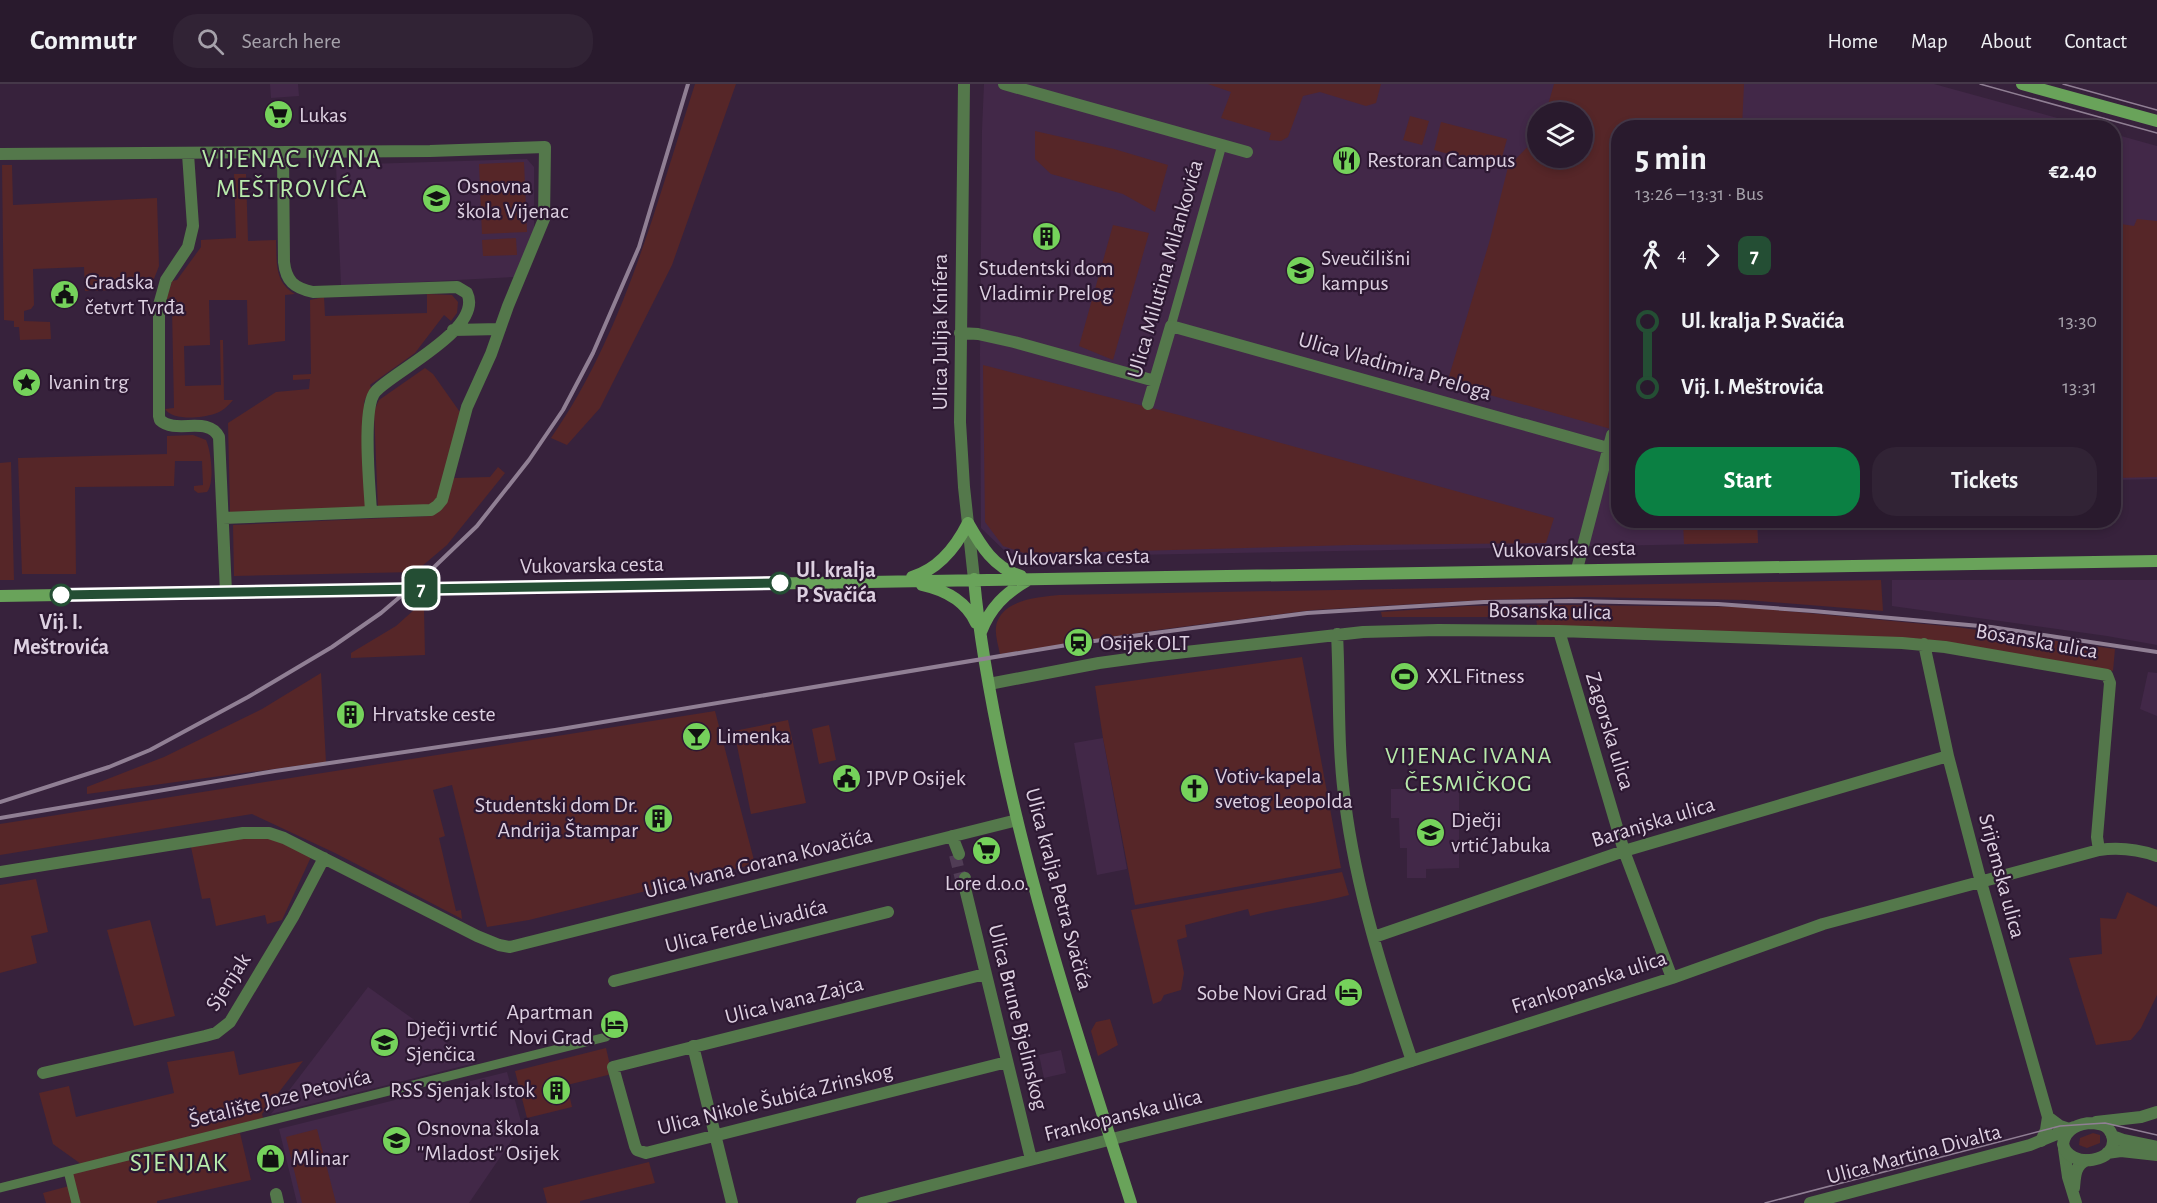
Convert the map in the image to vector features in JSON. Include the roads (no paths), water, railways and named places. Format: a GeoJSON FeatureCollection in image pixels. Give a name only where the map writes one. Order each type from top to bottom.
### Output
{"type":"FeatureCollection","features":[{"type":"Feature","properties":{"kind":"main road"},"geometry":{"type":"LineString","coordinates":[[2022,84],[2157,122]]}},
{"type":"Feature","properties":{"kind":"main road"},"geometry":{"type":"LineString","coordinates":[[900,581],[922,574],[944,559],[968,523],[978,541],[994,561],[1016,575],[1029,579]]}},
{"type":"Feature","properties":{"kind":"main road","name":"Vukovarska cesta"},"geometry":{"type":"LineString","coordinates":[[0,596],[2157,561]]}},
{"type":"Feature","properties":{"kind":"main road","name":"Ulica kralja Petra Svačića"},"geometry":{"type":"LineString","coordinates":[[974,579],[989,684],[1017,820],[1074,1024],[1131,1203]]}},
{"type":"Feature","properties":{"kind":"main road"},"geometry":{"type":"LineString","coordinates":[[980,633],[988,614],[997,603],[1013,588],[1029,579]]}},
{"type":"Feature","properties":{"kind":"main road"},"geometry":{"type":"LineString","coordinates":[[900,581],[930,587],[949,594],[968,610],[980,633]]}},
{"type":"Feature","properties":{"kind":"street","name":"Ulica Julija Knifera"},"geometry":{"type":"LineString","coordinates":[[963,84],[960,333],[962,453],[974,579]]}},
{"type":"Feature","properties":{"kind":"street"},"geometry":{"type":"LineString","coordinates":[[1005,84],[1247,152]]}},
{"type":"Feature","properties":{"kind":"street","name":"Ulica Milutina Milankovića"},"geometry":{"type":"LineString","coordinates":[[1148,404],[1221,145]]}},
{"type":"Feature","properties":{"kind":"street"},"geometry":{"type":"LineString","coordinates":[[0,154],[282,153],[545,147],[544,219],[491,354],[467,407],[444,494],[437,506],[431,510],[223,518]]}},
{"type":"Feature","properties":{"kind":"street"},"geometry":{"type":"LineString","coordinates":[[282,153],[284,262],[285,274],[289,281],[296,286],[313,291],[457,287],[467,293],[470,302],[466,315],[453,330],[427,354],[375,392],[368,406],[371,512]]}},
{"type":"Feature","properties":{"kind":"street"},"geometry":{"type":"LineString","coordinates":[[188,154],[193,226],[188,247],[166,280],[159,305],[159,420],[166,425],[208,427],[218,433],[226,592]]}},
{"type":"Feature","properties":{"kind":"street","name":"Ulica Vladimira Preloga"},"geometry":{"type":"LineString","coordinates":[[1171,326],[1608,448]]}},
{"type":"Feature","properties":{"kind":"street"},"geometry":{"type":"LineString","coordinates":[[453,330],[500,329]]}},
{"type":"Feature","properties":{"kind":"street"},"geometry":{"type":"LineString","coordinates":[[960,333],[978,334],[1014,342],[1155,381]]}},
{"type":"Feature","properties":{"kind":"street"},"geometry":{"type":"LineString","coordinates":[[1577,569],[1611,438]]}},
{"type":"Feature","properties":{"kind":"street","name":"Bosanska ulica"},"geometry":{"type":"LineString","coordinates":[[989,684],[1120,660],[1337,634],[1429,630],[1559,631],[1924,645],[2107,675],[2109,679],[2097,837],[2099,850]]}},
{"type":"Feature","properties":{"kind":"street","name":"Zagorska ulica"},"geometry":{"type":"LineString","coordinates":[[1559,631],[1624,851],[1672,978]]}},
{"type":"Feature","properties":{"kind":"street"},"geometry":{"type":"LineString","coordinates":[[1337,634],[1339,734],[1344,801],[1374,937],[1412,1061]]}},
{"type":"Feature","properties":{"kind":"street","name":"Srijemska ulica"},"geometry":{"type":"LineString","coordinates":[[1924,645],[1948,756],[1980,882],[2048,1117]]}},
{"type":"Feature","properties":{"kind":"street","name":"Baranjska ulica"},"geometry":{"type":"LineString","coordinates":[[1374,937],[1624,851],[1948,756]]}},
{"type":"Feature","properties":{"kind":"street","name":"Ulica Ivana Gorana Kovačića"},"geometry":{"type":"LineString","coordinates":[[324,858],[477,936],[499,945],[510,946],[1017,820]]}},
{"type":"Feature","properties":{"kind":"street"},"geometry":{"type":"LineString","coordinates":[[0,872],[251,832],[276,834],[324,858]]}},
{"type":"Feature","properties":{"kind":"street"},"geometry":{"type":"LineString","coordinates":[[952,836],[957,852]]}},
{"type":"Feature","properties":{"kind":"street","name":"Frankopanska ulica"},"geometry":{"type":"LineString","coordinates":[[862,1203],[1355,1079],[1672,978],[1823,924],[2099,850],[2136,849],[2157,856]]}},
{"type":"Feature","properties":{"kind":"street","name":"Sjenjak"},"geometry":{"type":"LineString","coordinates":[[43,1072],[205,1036],[224,1028],[230,1022],[293,917],[324,858]]}},
{"type":"Feature","properties":{"kind":"street","name":"Ulica Brune Bjelinskog"},"geometry":{"type":"LineString","coordinates":[[963,880],[1031,1159]]}},
{"type":"Feature","properties":{"kind":"street","name":"Ulica Ferde Livadića"},"geometry":{"type":"LineString","coordinates":[[614,981],[888,912]]}},
{"type":"Feature","properties":{"kind":"street","name":"Ulica Ivana Zajca"},"geometry":{"type":"LineString","coordinates":[[613,1067],[985,974]]}},
{"type":"Feature","properties":{"kind":"street","name":"Šetalište Joze Petovića"},"geometry":{"type":"LineString","coordinates":[[0,1188],[606,1037]]}},
{"type":"Feature","properties":{"kind":"street"},"geometry":{"type":"LineString","coordinates":[[693,1046],[732,1203]]}},
{"type":"Feature","properties":{"kind":"street","name":"Ulica Nikole Šubića Zrinskog"},"geometry":{"type":"LineString","coordinates":[[613,1067],[637,1150],[641,1153],[1007,1062]]}},
{"type":"Feature","properties":{"kind":"street"},"geometry":{"type":"LineString","coordinates":[[2035,1143],[2046,1130],[2048,1117],[2060,1126],[2071,1128],[2141,1117],[2157,1112]]}},
{"type":"Feature","properties":{"kind":"street"},"geometry":{"type":"LineString","coordinates":[[2113,1138],[2141,1117]]}},
{"type":"Feature","properties":{"kind":"street"},"geometry":{"type":"LineString","coordinates":[[2064,1149],[2075,1158],[2087,1160],[2100,1158],[2107,1153],[2112,1147],[2113,1138],[2105,1126],[2093,1123]]}},
{"type":"Feature","properties":{"kind":"street"},"geometry":{"type":"LineString","coordinates":[[2071,1128],[2063,1140],[2068,1177],[2075,1198]]}},
{"type":"Feature","properties":{"kind":"street","name":"Ulica Martina Divalta"},"geometry":{"type":"LineString","coordinates":[[1810,1203],[2035,1143],[2071,1128]]}},
{"type":"Feature","properties":{"kind":"street"},"geometry":{"type":"LineString","coordinates":[[2113,1138],[2157,1147]]}},
{"type":"Feature","properties":{"kind":"street","name":"Ulica Martina Divalta"},"geometry":{"type":"LineString","coordinates":[[2035,1143],[2064,1149]]}},
{"type":"Feature","properties":{"kind":"street"},"geometry":{"type":"LineString","coordinates":[[2107,1153],[2121,1151],[2157,1155]]}},
{"type":"Feature","properties":{"kind":"street"},"geometry":{"type":"LineString","coordinates":[[2075,1198],[2076,1170],[2087,1160]]}},
{"type":"Feature","properties":{"kind":"street"},"geometry":{"type":"LineString","coordinates":[[68,1171],[76,1203]]}},
{"type":"Feature","properties":{"kind":"tunnel"},"geometry":{"type":"LineString","coordinates":[[955,855],[961,879]]}},
{"type":"Feature","properties":{"kind":"tram line"},"geometry":{"type":"LineString","coordinates":[[1980,84],[2110,120]]}},
{"type":"Feature","properties":{"kind":"tram line"},"geometry":{"type":"LineString","coordinates":[[2063,84],[2157,110]]}},
{"type":"Feature","properties":{"kind":"tram line"},"geometry":{"type":"LineString","coordinates":[[2121,123],[2157,133]]}},
{"type":"Feature","properties":{"kind":"tram line"},"geometry":{"type":"LineString","coordinates":[[1765,1203],[2060,1126],[2105,1123],[2157,1135]]}},
{"type":"Feature","properties":{"kind":"railway"},"geometry":{"type":"LineString","coordinates":[[0,802],[109,767],[150,750],[248,697],[332,647],[381,613],[429,572],[477,526],[529,460],[563,410],[593,353],[639,247],[688,84]]}},
{"type":"Feature","properties":{"kind":"railway"},"geometry":{"type":"LineString","coordinates":[[0,818],[275,771],[555,730],[1079,643],[1307,613],[1484,602],[1718,604],[1991,627],[2157,652]]}},
{"type":"Feature","properties":{"kind":"place","name":"Lukas"},"geometry":{"type":"Point","coordinates":[278,115]}},
{"type":"Feature","properties":{"kind":"place","name":"Restoran Campus"},"geometry":{"type":"Point","coordinates":[1346,160]}},
{"type":"Feature","properties":{"kind":"place","name":"Osnovna škola Vijenac"},"geometry":{"type":"Point","coordinates":[436,199]}},
{"type":"Feature","properties":{"kind":"place","name":"Studentski dom Vladimir Prelog"},"geometry":{"type":"Point","coordinates":[1046,236]}},
{"type":"Feature","properties":{"kind":"place","name":"Sveučilišni kampus"},"geometry":{"type":"Point","coordinates":[1300,271]}},
{"type":"Feature","properties":{"kind":"place","name":"Gradska četvrt Tvrđa"},"geometry":{"type":"Point","coordinates":[64,295]}},
{"type":"Feature","properties":{"kind":"place","name":"Ivanin trg"},"geometry":{"type":"Point","coordinates":[27,382]}},
{"type":"Feature","properties":{"kind":"place","name":"Ul. kralja P. Svačića"},"geometry":{"type":"Point","coordinates":[780,583]}},
{"type":"Feature","properties":{"kind":"place","name":"Vij. I. Meštrovića"},"geometry":{"type":"Point","coordinates":[61,595]}},
{"type":"Feature","properties":{"kind":"place","name":"Osijek OLT"},"geometry":{"type":"Point","coordinates":[1079,643]}},
{"type":"Feature","properties":{"kind":"place","name":"XXL Fitness"},"geometry":{"type":"Point","coordinates":[1405,676]}},
{"type":"Feature","properties":{"kind":"place","name":"Hrvatske ceste"},"geometry":{"type":"Point","coordinates":[351,714]}},
{"type":"Feature","properties":{"kind":"place","name":"Limenka"},"geometry":{"type":"Point","coordinates":[696,736]}},
{"type":"Feature","properties":{"kind":"place","name":"JPVP Osijek"},"geometry":{"type":"Point","coordinates":[846,778]}},
{"type":"Feature","properties":{"kind":"place","name":"Votiv-kapela svetog Leopolda"},"geometry":{"type":"Point","coordinates":[1194,789]}},
{"type":"Feature","properties":{"kind":"place","name":"Studentski dom Dr. Andrija Štampar"},"geometry":{"type":"Point","coordinates":[659,818]}},
{"type":"Feature","properties":{"kind":"place","name":"Dječji vrtić Jabuka"},"geometry":{"type":"Point","coordinates":[1430,833]}},
{"type":"Feature","properties":{"kind":"place","name":"Lore d.o.o."},"geometry":{"type":"Point","coordinates":[987,851]}},
{"type":"Feature","properties":{"kind":"place","name":"Sobe Novi Grad"},"geometry":{"type":"Point","coordinates":[1348,993]}},
{"type":"Feature","properties":{"kind":"place","name":"Apartman Novi Grad"},"geometry":{"type":"Point","coordinates":[614,1025]}},
{"type":"Feature","properties":{"kind":"place","name":"Dječji vrtić Sjenčica"},"geometry":{"type":"Point","coordinates":[385,1042]}},
{"type":"Feature","properties":{"kind":"place","name":"RSS Sjenjak Istok"},"geometry":{"type":"Point","coordinates":[556,1090]}},
{"type":"Feature","properties":{"kind":"place","name":"Osnovna škola ''Mladost'' Osijek"},"geometry":{"type":"Point","coordinates":[396,1141]}},
{"type":"Feature","properties":{"kind":"place","name":"Mlinar"},"geometry":{"type":"Point","coordinates":[271,1158]}},
{"type":"Feature","properties":{"kind":"district","name":"VIJENAC IVANA MEŠTROVIĆA"},"geometry":{"type":"Point","coordinates":[292,174]}},
{"type":"Feature","properties":{"kind":"district","name":"VIJENAC IVANA ČESMIČKOG"},"geometry":{"type":"Point","coordinates":[1469,770]}},
{"type":"Feature","properties":{"kind":"district","name":"SJENJAK"},"geometry":{"type":"Point","coordinates":[179,1163]}}]}
